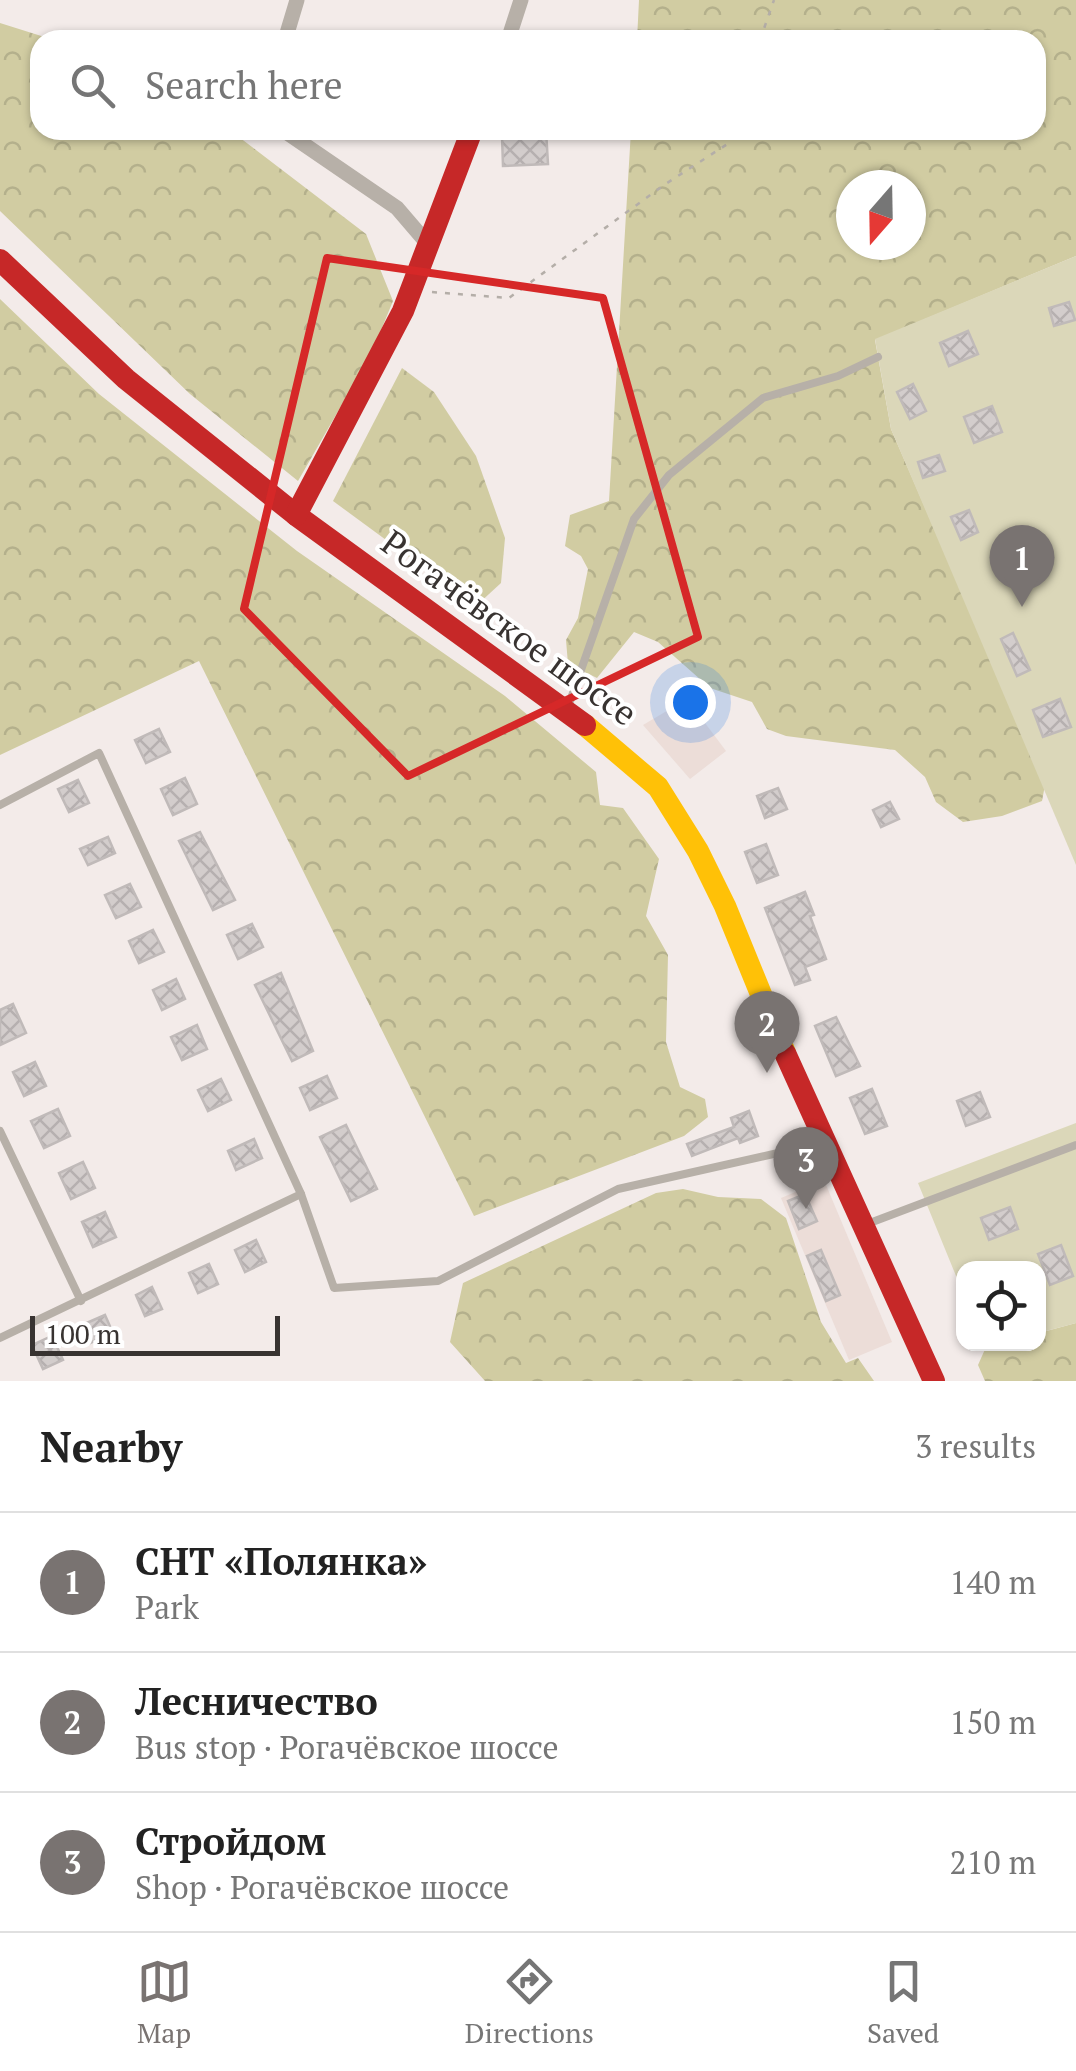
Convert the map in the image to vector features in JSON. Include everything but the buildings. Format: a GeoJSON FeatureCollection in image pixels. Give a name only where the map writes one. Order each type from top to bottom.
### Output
{"type":"FeatureCollection","features":[{"type":"Feature","properties":{"kind":"main road"},"geometry":{"type":"LineString","coordinates":[[296,515],[382,356],[468,140]]}},
{"type":"Feature","properties":{"kind":"main road","name":"Рогачёвское шоссе"},"geometry":{"type":"LineString","coordinates":[[0,260],[126,379],[296,515],[567,711],[658,787],[725,906],[774,1028],[934,1381]]}},
{"type":"Feature","properties":{"kind":"street"},"geometry":{"type":"LineString","coordinates":[[288,30],[297,0]]}},
{"type":"Feature","properties":{"kind":"street"},"geometry":{"type":"LineString","coordinates":[[511,30],[521,0]]}},
{"type":"Feature","properties":{"kind":"street"},"geometry":{"type":"LineString","coordinates":[[297,140],[397,208],[427,243]]}},
{"type":"Feature","properties":{"kind":"lane"},"geometry":{"type":"LineString","coordinates":[[567,711],[634,519],[669,475],[763,398],[838,376],[878,358]]}},
{"type":"Feature","properties":{"kind":"lane"},"geometry":{"type":"LineString","coordinates":[[0,805],[99,753],[301,1194],[334,1288],[438,1282],[618,1189],[826,1142]]}},
{"type":"Feature","properties":{"kind":"lane"},"geometry":{"type":"LineString","coordinates":[[0,1131],[81,1301]]}},
{"type":"Feature","properties":{"kind":"lane"},"geometry":{"type":"LineString","coordinates":[[863,1225],[1076,1145]]}},
{"type":"Feature","properties":{"kind":"lane"},"geometry":{"type":"LineString","coordinates":[[0,1338],[301,1194]]}},
{"type":"Feature","properties":{"kind":"path"},"geometry":{"type":"LineString","coordinates":[[764,30],[774,0]]}},
{"type":"Feature","properties":{"kind":"path"},"geometry":{"type":"LineString","coordinates":[[410,290],[510,298],[730,140]]}},
{"type":"Feature","properties":{"kind":"highlighted area"},"geometry":{"type":"Polygon","coordinates":[[[327,258],[603,298],[698,637],[408,776],[244,609],[327,258]]]}},
{"type":"Feature","properties":{"kind":"shaded area"},"geometry":{"type":"Polygon","coordinates":[[[1076,256],[1076,865],[891,429],[875,339],[1076,256]]]}},
{"type":"Feature","properties":{"kind":"shaded area"},"geometry":{"type":"Polygon","coordinates":[[[687,699],[726,751],[690,779],[643,725],[687,699]]]}},
{"type":"Feature","properties":{"kind":"shaded area"},"geometry":{"type":"Polygon","coordinates":[[[1076,1123],[1076,1323],[1046,1331],[1046,1261],[956,1261],[956,1276],[918,1183],[1076,1123]]]}},
{"type":"Feature","properties":{"kind":"shaded area"},"geometry":{"type":"Polygon","coordinates":[[[824,1180],[892,1342],[849,1360],[781,1198],[824,1180]]]}},
{"type":"Feature","properties":{"kind":"green space"},"geometry":{"type":"Polygon","coordinates":[[[639,0],[1076,0],[1076,256],[875,340],[891,429],[1045,785],[1042,801],[1002,816],[963,822],[936,802],[925,777],[895,750],[786,736],[767,729],[752,702],[710,688],[658,642],[634,632],[597,678],[568,664],[566,640],[578,618],[588,569],[581,556],[565,546],[570,515],[609,501],[630,140],[1046,140],[1046,30],[638,30],[639,0]]]}},
{"type":"Feature","properties":{"kind":"green space"},"geometry":{"type":"Polygon","coordinates":[[[0,23],[30,32],[30,140],[243,140],[366,234],[393,301],[372,352],[298,481],[190,394],[0,211],[0,23]]]}},
{"type":"Feature","properties":{"kind":"green space"},"geometry":{"type":"Polygon","coordinates":[[[0,299],[99,394],[297,551],[505,696],[596,772],[600,805],[623,808],[659,859],[646,916],[668,955],[666,1042],[680,1087],[705,1099],[708,1117],[684,1136],[474,1216],[199,661],[0,755],[0,299]]]}},
{"type":"Feature","properties":{"kind":"green space"},"geometry":{"type":"Polygon","coordinates":[[[402,368],[434,392],[476,456],[505,538],[501,583],[476,606],[333,501],[402,368]]]}},
{"type":"Feature","properties":{"kind":"green space"},"geometry":{"type":"Polygon","coordinates":[[[683,1189],[718,1197],[761,1199],[786,1218],[821,1322],[846,1363],[858,1358],[874,1381],[485,1381],[450,1342],[463,1283],[656,1193],[683,1189]]]}},
{"type":"Feature","properties":{"kind":"green space"},"geometry":{"type":"Polygon","coordinates":[[[1076,1323],[1076,1381],[985,1381],[978,1365],[984,1351],[1046,1351],[1046,1331],[1076,1323]]]}},
{"type":"Feature","properties":{"kind":"traffic: slow"},"geometry":{"type":"LineString","coordinates":[[585,725],[658,787],[698,851],[725,906],[785,1053]]}},
{"type":"Feature","properties":{"kind":"traffic: jam"},"geometry":{"type":"LineString","coordinates":[[296,515],[403,311],[468,140]]}},
{"type":"Feature","properties":{"kind":"traffic: jam"},"geometry":{"type":"LineString","coordinates":[[0,260],[126,379],[296,515],[585,725]]}},
{"type":"Feature","properties":{"kind":"traffic: jam"},"geometry":{"type":"LineString","coordinates":[[785,1053],[934,1381]]}},
{"type":"Feature","properties":{"kind":"place","name":"СНТ «Полянка»"},"geometry":{"type":"Point","coordinates":[1022,607]}},
{"type":"Feature","properties":{"kind":"place","name":"Лесничество"},"geometry":{"type":"Point","coordinates":[767,1073]}},
{"type":"Feature","properties":{"kind":"place","name":"Стройдом"},"geometry":{"type":"Point","coordinates":[806,1209]}}]}
